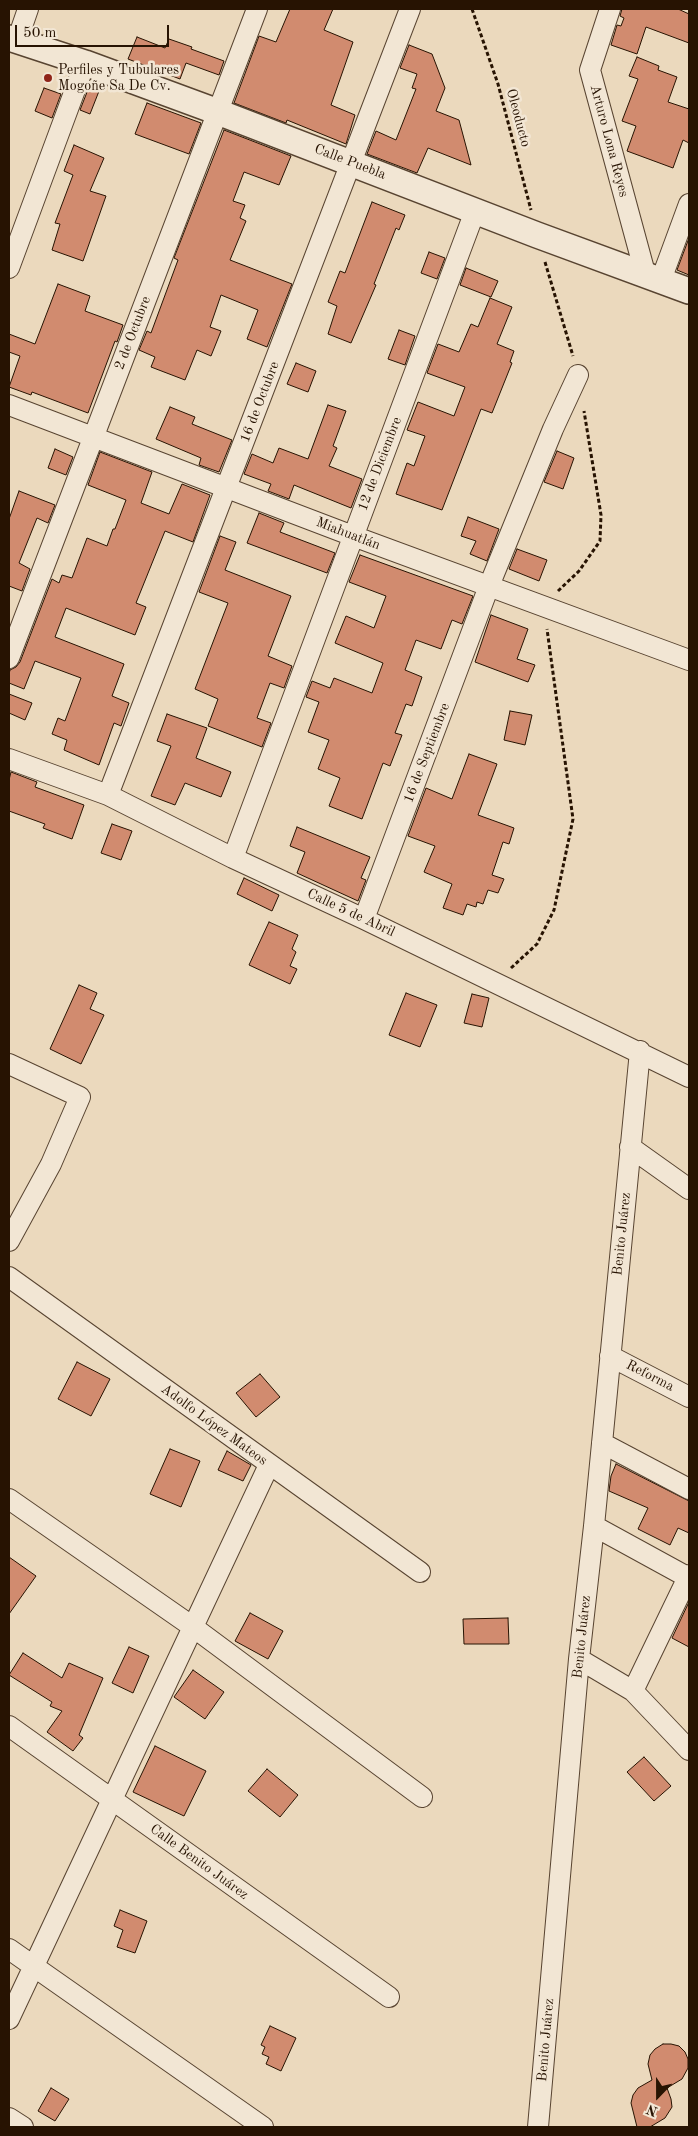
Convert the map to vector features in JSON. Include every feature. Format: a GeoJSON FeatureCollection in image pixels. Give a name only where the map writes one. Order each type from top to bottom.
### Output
{"type":"FeatureCollection","features":[{"type":"Feature","properties":{"kind":"street"},"geometry":{"type":"LineString","coordinates":[[13,39],[28,9]]}},
{"type":"Feature","properties":{"kind":"street","name":"2 de Octubre"},"geometry":{"type":"LineString","coordinates":[[9,658],[257,9]]}},
{"type":"Feature","properties":{"kind":"street","name":"16 de Octubre"},"geometry":{"type":"LineString","coordinates":[[108,795],[410,9]]}},
{"type":"Feature","properties":{"kind":"street","name":"Arturo Lona Reyes"},"geometry":{"type":"LineString","coordinates":[[610,9],[590,70],[653,276]]}},
{"type":"Feature","properties":{"kind":"street","name":"Calle Puebla"},"geometry":{"type":"LineString","coordinates":[[13,39],[85,63],[218,112],[537,235],[653,276],[689,291]]}},
{"type":"Feature","properties":{"kind":"street"},"geometry":{"type":"LineString","coordinates":[[9,268],[85,63]]}},
{"type":"Feature","properties":{"kind":"street"},"geometry":{"type":"LineString","coordinates":[[653,276],[689,204]]}},
{"type":"Feature","properties":{"kind":"street","name":"12 de Diciembre"},"geometry":{"type":"LineString","coordinates":[[233,858],[476,210]]}},
{"type":"Feature","properties":{"kind":"street","name":"16 de Septiembre"},"geometry":{"type":"LineString","coordinates":[[364,919],[489,586],[553,429],[578,375]]}},
{"type":"Feature","properties":{"kind":"street","name":"Miahuatlán"},"geometry":{"type":"LineString","coordinates":[[9,405],[353,536],[689,660]]}},
{"type":"Feature","properties":{"kind":"street","name":"Calle 5 de Abril"},"geometry":{"type":"LineString","coordinates":[[9,759],[108,795],[233,858],[689,1076]]}},
{"type":"Feature","properties":{"kind":"street","name":"Benito Juárez"},"geometry":{"type":"LineString","coordinates":[[538,2127],[579,1659],[594,1526],[640,1051]]}},
{"type":"Feature","properties":{"kind":"street"},"geometry":{"type":"LineString","coordinates":[[9,1064],[80,1097],[51,1164],[9,1241]]}},
{"type":"Feature","properties":{"kind":"street"},"geometry":{"type":"LineString","coordinates":[[630,1147],[689,1189]]}},
{"type":"Feature","properties":{"kind":"street","name":"Adolfo López Mateos"},"geometry":{"type":"LineString","coordinates":[[9,1277],[420,1572]]}},
{"type":"Feature","properties":{"kind":"street","name":"Reforma"},"geometry":{"type":"LineString","coordinates":[[610,1356],[689,1397]]}},
{"type":"Feature","properties":{"kind":"street"},"geometry":{"type":"LineString","coordinates":[[602,1443],[689,1490]]}},
{"type":"Feature","properties":{"kind":"street"},"geometry":{"type":"LineString","coordinates":[[9,2019],[269,1464]]}},
{"type":"Feature","properties":{"kind":"street"},"geometry":{"type":"LineString","coordinates":[[9,1499],[194,1627],[422,1797]]}},
{"type":"Feature","properties":{"kind":"street"},"geometry":{"type":"LineString","coordinates":[[594,1526],[689,1577],[633,1691]]}},
{"type":"Feature","properties":{"kind":"street"},"geometry":{"type":"LineString","coordinates":[[579,1659],[633,1691],[689,1750]]}},
{"type":"Feature","properties":{"kind":"street","name":"Calle Benito Juárez"},"geometry":{"type":"LineString","coordinates":[[9,1726],[389,1997]]}},
{"type":"Feature","properties":{"kind":"street"},"geometry":{"type":"LineString","coordinates":[[9,1949],[262,2127]]}},
{"type":"Feature","properties":{"kind":"street"},"geometry":{"type":"LineString","coordinates":[[9,2118],[23,2127]]}},
{"type":"Feature","properties":{"kind":"path","name":"Oleoducto"},"geometry":{"type":"LineString","coordinates":[[472,9],[498,84],[537,235]]}},
{"type":"Feature","properties":{"kind":"path"},"geometry":{"type":"LineString","coordinates":[[495,982],[538,944],[554,910],[573,819],[544,606]]}},
{"type":"Feature","properties":{"kind":"building"},"geometry":{"type":"Polygon","coordinates":[[[290,9],[333,9],[324,30],[353,42],[331,105],[355,115],[346,144],[287,120],[286,123],[234,103],[259,36],[276,42],[290,9]]]}},
{"type":"Feature","properties":{"kind":"building"},"geometry":{"type":"Polygon","coordinates":[[[622,9],[678,9],[689,14],[689,43],[646,27],[637,54],[611,45],[617,25],[621,26],[624,18],[620,16],[622,9]]]}},
{"type":"Feature","properties":{"kind":"building"},"geometry":{"type":"Polygon","coordinates":[[[137,37],[165,48],[169,39],[224,61],[219,75],[186,63],[180,79],[128,59],[137,37]]]}},
{"type":"Feature","properties":{"kind":"building"},"geometry":{"type":"Polygon","coordinates":[[[409,45],[432,54],[445,88],[436,111],[459,120],[471,165],[428,148],[417,173],[367,154],[376,131],[396,140],[416,89],[412,88],[417,74],[400,68],[409,45]]]}},
{"type":"Feature","properties":{"kind":"building"},"geometry":{"type":"Polygon","coordinates":[[[637,57],[659,66],[658,70],[677,77],[668,102],[689,109],[689,143],[683,140],[673,168],[627,151],[636,126],[622,121],[638,79],[629,76],[637,57]]]}},
{"type":"Feature","properties":{"kind":"building"},"geometry":{"type":"Polygon","coordinates":[[[91,82],[101,86],[90,114],[80,110],[91,82]]]}},
{"type":"Feature","properties":{"kind":"building"},"geometry":{"type":"Polygon","coordinates":[[[44,88],[61,94],[52,118],[35,111],[44,88]]]}},
{"type":"Feature","properties":{"kind":"building"},"geometry":{"type":"Polygon","coordinates":[[[147,103],[201,123],[189,154],[135,134],[147,103]]]}},
{"type":"Feature","properties":{"kind":"building"},"geometry":{"type":"Polygon","coordinates":[[[224,130],[291,156],[279,185],[244,172],[233,201],[245,205],[240,218],[246,221],[230,260],[292,284],[267,347],[247,339],[258,310],[221,295],[210,327],[221,331],[211,356],[197,350],[185,380],[151,367],[155,357],[139,350],[147,331],[151,333],[178,260],[174,258],[224,130]]]}},
{"type":"Feature","properties":{"kind":"building"},"geometry":{"type":"Polygon","coordinates":[[[74,145],[104,158],[90,191],[106,196],[83,261],[52,250],[60,224],[55,223],[73,175],[64,171],[74,145]]]}},
{"type":"Feature","properties":{"kind":"building"},"geometry":{"type":"Polygon","coordinates":[[[372,202],[405,215],[399,230],[396,228],[374,284],[376,285],[351,343],[328,334],[337,306],[328,302],[340,271],[345,273],[372,202]]]}},
{"type":"Feature","properties":{"kind":"building"},"geometry":{"type":"Polygon","coordinates":[[[689,238],[689,275],[677,270],[689,238]]]}},
{"type":"Feature","properties":{"kind":"building"},"geometry":{"type":"Polygon","coordinates":[[[429,252],[445,258],[437,279],[421,273],[429,252]]]}},
{"type":"Feature","properties":{"kind":"building"},"geometry":{"type":"Polygon","coordinates":[[[466,268],[498,281],[491,297],[460,285],[466,268]]]}},
{"type":"Feature","properties":{"kind":"building"},"geometry":{"type":"Polygon","coordinates":[[[58,284],[90,296],[85,311],[123,325],[117,342],[115,341],[88,413],[32,392],[31,395],[9,387],[20,356],[9,352],[9,334],[35,344],[58,284]]]}},
{"type":"Feature","properties":{"kind":"building"},"geometry":{"type":"Polygon","coordinates":[[[490,298],[512,307],[497,344],[514,351],[510,362],[512,363],[492,413],[481,409],[442,510],[396,494],[407,463],[414,466],[425,436],[407,430],[418,402],[454,416],[465,387],[427,373],[438,344],[459,352],[471,324],[478,327],[490,298]]]}},
{"type":"Feature","properties":{"kind":"building"},"geometry":{"type":"Polygon","coordinates":[[[399,330],[415,336],[405,365],[388,359],[399,330]]]}},
{"type":"Feature","properties":{"kind":"building"},"geometry":{"type":"Polygon","coordinates":[[[296,363],[316,371],[308,392],[287,384],[296,363]]]}},
{"type":"Feature","properties":{"kind":"building"},"geometry":{"type":"Polygon","coordinates":[[[328,405],[346,411],[333,446],[337,448],[329,466],[362,479],[351,508],[294,485],[289,499],[268,491],[271,484],[244,474],[252,454],[273,463],[279,448],[308,459],[328,405]]]}},
{"type":"Feature","properties":{"kind":"building"},"geometry":{"type":"Polygon","coordinates":[[[170,407],[195,417],[192,424],[232,440],[219,472],[199,465],[201,458],[156,439],[170,407]]]}},
{"type":"Feature","properties":{"kind":"building"},"geometry":{"type":"Polygon","coordinates":[[[55,449],[73,457],[66,475],[48,468],[55,449]]]}},
{"type":"Feature","properties":{"kind":"building"},"geometry":{"type":"Polygon","coordinates":[[[557,451],[574,458],[563,489],[544,482],[557,451]]]}},
{"type":"Feature","properties":{"kind":"building"},"geometry":{"type":"Polygon","coordinates":[[[100,452],[152,472],[141,503],[169,514],[182,484],[210,495],[193,542],[165,531],[136,603],[146,607],[135,635],[66,608],[55,637],[124,664],[112,696],[129,703],[121,726],[114,723],[99,765],[64,750],[67,740],[52,734],[58,718],[65,721],[81,678],[35,661],[24,689],[9,683],[9,674],[10,670],[20,662],[52,579],[59,583],[62,575],[72,578],[87,538],[107,546],[113,529],[115,529],[126,500],[88,485],[100,452]]]}},
{"type":"Feature","properties":{"kind":"building"},"geometry":{"type":"Polygon","coordinates":[[[19,491],[55,505],[48,523],[37,518],[19,563],[30,569],[22,591],[9,586],[9,519],[19,491]]]}},
{"type":"Feature","properties":{"kind":"building"},"geometry":{"type":"Polygon","coordinates":[[[259,513],[284,523],[280,532],[335,553],[327,573],[247,543],[259,513]]]}},
{"type":"Feature","properties":{"kind":"building"},"geometry":{"type":"Polygon","coordinates":[[[468,517],[499,529],[487,561],[470,554],[476,541],[461,536],[468,517]]]}},
{"type":"Feature","properties":{"kind":"building"},"geometry":{"type":"Polygon","coordinates":[[[220,536],[236,542],[225,570],[291,596],[268,656],[292,666],[284,688],[270,683],[257,718],[271,723],[262,747],[208,726],[218,699],[195,689],[228,603],[199,592],[220,536]]]}},
{"type":"Feature","properties":{"kind":"building"},"geometry":{"type":"Polygon","coordinates":[[[517,549],[547,560],[539,581],[509,569],[517,549]]]}},
{"type":"Feature","properties":{"kind":"building"},"geometry":{"type":"Polygon","coordinates":[[[360,555],[473,596],[462,624],[452,620],[441,649],[416,640],[405,670],[422,677],[412,706],[406,704],[395,733],[402,735],[390,766],[383,763],[362,819],[329,806],[340,778],[318,769],[329,740],[308,732],[319,702],[306,697],[312,681],[330,688],[334,678],[372,693],[383,663],[335,643],[346,616],[374,628],[386,596],[349,582],[360,555]]]}},
{"type":"Feature","properties":{"kind":"building"},"geometry":{"type":"Polygon","coordinates":[[[491,615],[528,629],[517,659],[535,665],[528,682],[475,662],[491,615]]]}},
{"type":"Feature","properties":{"kind":"building"},"geometry":{"type":"Polygon","coordinates":[[[9,694],[32,703],[25,720],[9,713],[9,694]]]}},
{"type":"Feature","properties":{"kind":"building"},"geometry":{"type":"Polygon","coordinates":[[[510,711],[532,715],[525,745],[504,740],[510,711]]]}},
{"type":"Feature","properties":{"kind":"building"},"geometry":{"type":"Polygon","coordinates":[[[167,714],[207,728],[196,758],[231,772],[221,797],[185,783],[175,805],[151,796],[171,746],[157,741],[167,714]]]}},
{"type":"Feature","properties":{"kind":"building"},"geometry":{"type":"Polygon","coordinates":[[[469,754],[497,764],[478,815],[514,828],[509,844],[503,842],[492,875],[504,879],[498,893],[488,890],[483,904],[477,902],[476,907],[467,904],[463,915],[443,908],[452,884],[424,872],[435,846],[408,836],[426,788],[452,799],[469,754]]]}},
{"type":"Feature","properties":{"kind":"building"},"geometry":{"type":"Polygon","coordinates":[[[11,772],[37,782],[35,787],[84,805],[72,839],[43,828],[45,824],[9,811],[9,780],[11,772]]]}},
{"type":"Feature","properties":{"kind":"building"},"geometry":{"type":"Polygon","coordinates":[[[112,824],[132,831],[121,860],[101,853],[112,824]]]}},
{"type":"Feature","properties":{"kind":"building"},"geometry":{"type":"Polygon","coordinates":[[[297,827],[370,857],[361,878],[366,880],[358,901],[297,873],[305,852],[290,846],[297,827]]]}},
{"type":"Feature","properties":{"kind":"building"},"geometry":{"type":"Polygon","coordinates":[[[244,878],[279,895],[272,911],[237,894],[244,878]]]}},
{"type":"Feature","properties":{"kind":"building"},"geometry":{"type":"Polygon","coordinates":[[[269,922],[298,935],[292,949],[296,952],[290,966],[297,969],[290,984],[249,965],[269,922]]]}},
{"type":"Feature","properties":{"kind":"building"},"geometry":{"type":"Polygon","coordinates":[[[79,985],[97,993],[90,1009],[104,1015],[81,1064],[50,1049],[79,985]]]}},
{"type":"Feature","properties":{"kind":"building"},"geometry":{"type":"Polygon","coordinates":[[[406,993],[437,1005],[420,1047],[389,1035],[406,993]]]}},
{"type":"Feature","properties":{"kind":"building"},"geometry":{"type":"Polygon","coordinates":[[[472,994],[489,998],[482,1027],[464,1023],[472,994]]]}},
{"type":"Feature","properties":{"kind":"building"},"geometry":{"type":"Polygon","coordinates":[[[77,1362],[110,1379],[91,1416],[58,1399],[77,1362]]]}},
{"type":"Feature","properties":{"kind":"building"},"geometry":{"type":"Polygon","coordinates":[[[260,1374],[280,1397],[256,1417],[236,1393],[260,1374]]]}},
{"type":"Feature","properties":{"kind":"building"},"geometry":{"type":"Polygon","coordinates":[[[170,1449],[200,1461],[181,1507],[150,1494],[170,1449]]]}},
{"type":"Feature","properties":{"kind":"building"},"geometry":{"type":"Polygon","coordinates":[[[227,1451],[251,1465],[243,1481],[218,1470],[227,1451]]]}},
{"type":"Feature","properties":{"kind":"building"},"geometry":{"type":"Polygon","coordinates":[[[616,1464],[689,1501],[689,1533],[678,1528],[670,1545],[638,1529],[648,1508],[609,1491],[611,1476],[616,1464]]]}},
{"type":"Feature","properties":{"kind":"building"},"geometry":{"type":"Polygon","coordinates":[[[9,1557],[36,1576],[9,1614],[9,1557]]]}},
{"type":"Feature","properties":{"kind":"building"},"geometry":{"type":"Polygon","coordinates":[[[689,1602],[689,1647],[672,1638],[689,1602]]]}},
{"type":"Feature","properties":{"kind":"building"},"geometry":{"type":"Polygon","coordinates":[[[250,1613],[283,1631],[268,1659],[235,1641],[250,1613]]]}},
{"type":"Feature","properties":{"kind":"building"},"geometry":{"type":"Polygon","coordinates":[[[508,1618],[509,1644],[464,1644],[463,1619],[508,1618]]]}},
{"type":"Feature","properties":{"kind":"building"},"geometry":{"type":"Polygon","coordinates":[[[129,1647],[149,1656],[133,1693],[112,1683],[129,1647]]]}},
{"type":"Feature","properties":{"kind":"building"},"geometry":{"type":"Polygon","coordinates":[[[23,1653],[62,1678],[69,1663],[103,1678],[79,1735],[83,1738],[73,1751],[47,1732],[62,1711],[50,1706],[52,1702],[9,1675],[23,1653]]]}},
{"type":"Feature","properties":{"kind":"building"},"geometry":{"type":"Polygon","coordinates":[[[193,1670],[224,1692],[205,1719],[174,1697],[193,1670]]]}},
{"type":"Feature","properties":{"kind":"building"},"geometry":{"type":"Polygon","coordinates":[[[155,1746],[206,1771],[184,1816],[133,1792],[155,1746]]]}},
{"type":"Feature","properties":{"kind":"building"},"geometry":{"type":"Polygon","coordinates":[[[644,1757],[671,1786],[654,1801],[627,1772],[644,1757]]]}},
{"type":"Feature","properties":{"kind":"building"},"geometry":{"type":"Polygon","coordinates":[[[267,1769],[298,1795],[280,1817],[248,1791],[267,1769]]]}},
{"type":"Feature","properties":{"kind":"building"},"geometry":{"type":"Polygon","coordinates":[[[120,1910],[147,1921],[135,1953],[117,1947],[123,1930],[114,1926],[120,1910]]]}},
{"type":"Feature","properties":{"kind":"building"},"geometry":{"type":"Polygon","coordinates":[[[270,2026],[296,2038],[281,2071],[266,2064],[269,2057],[262,2054],[265,2047],[261,2045],[270,2026]]]}},
{"type":"Feature","properties":{"kind":"building"},"geometry":{"type":"Polygon","coordinates":[[[663,2044],[679,2046],[685,2052],[688,2059],[688,2068],[682,2079],[667,2088],[672,2107],[665,2118],[650,2127],[637,2127],[631,2103],[633,2095],[638,2088],[652,2080],[648,2064],[650,2055],[663,2044]]]}},
{"type":"Feature","properties":{"kind":"building"},"geometry":{"type":"Polygon","coordinates":[[[51,2088],[69,2099],[55,2121],[38,2111],[51,2088]]]}},
{"type":"Feature","properties":{"kind":"place","name":"Perfiles y Tubulares Mogoñe Sa De Cv."},"geometry":{"type":"Point","coordinates":[48,78]}}]}
